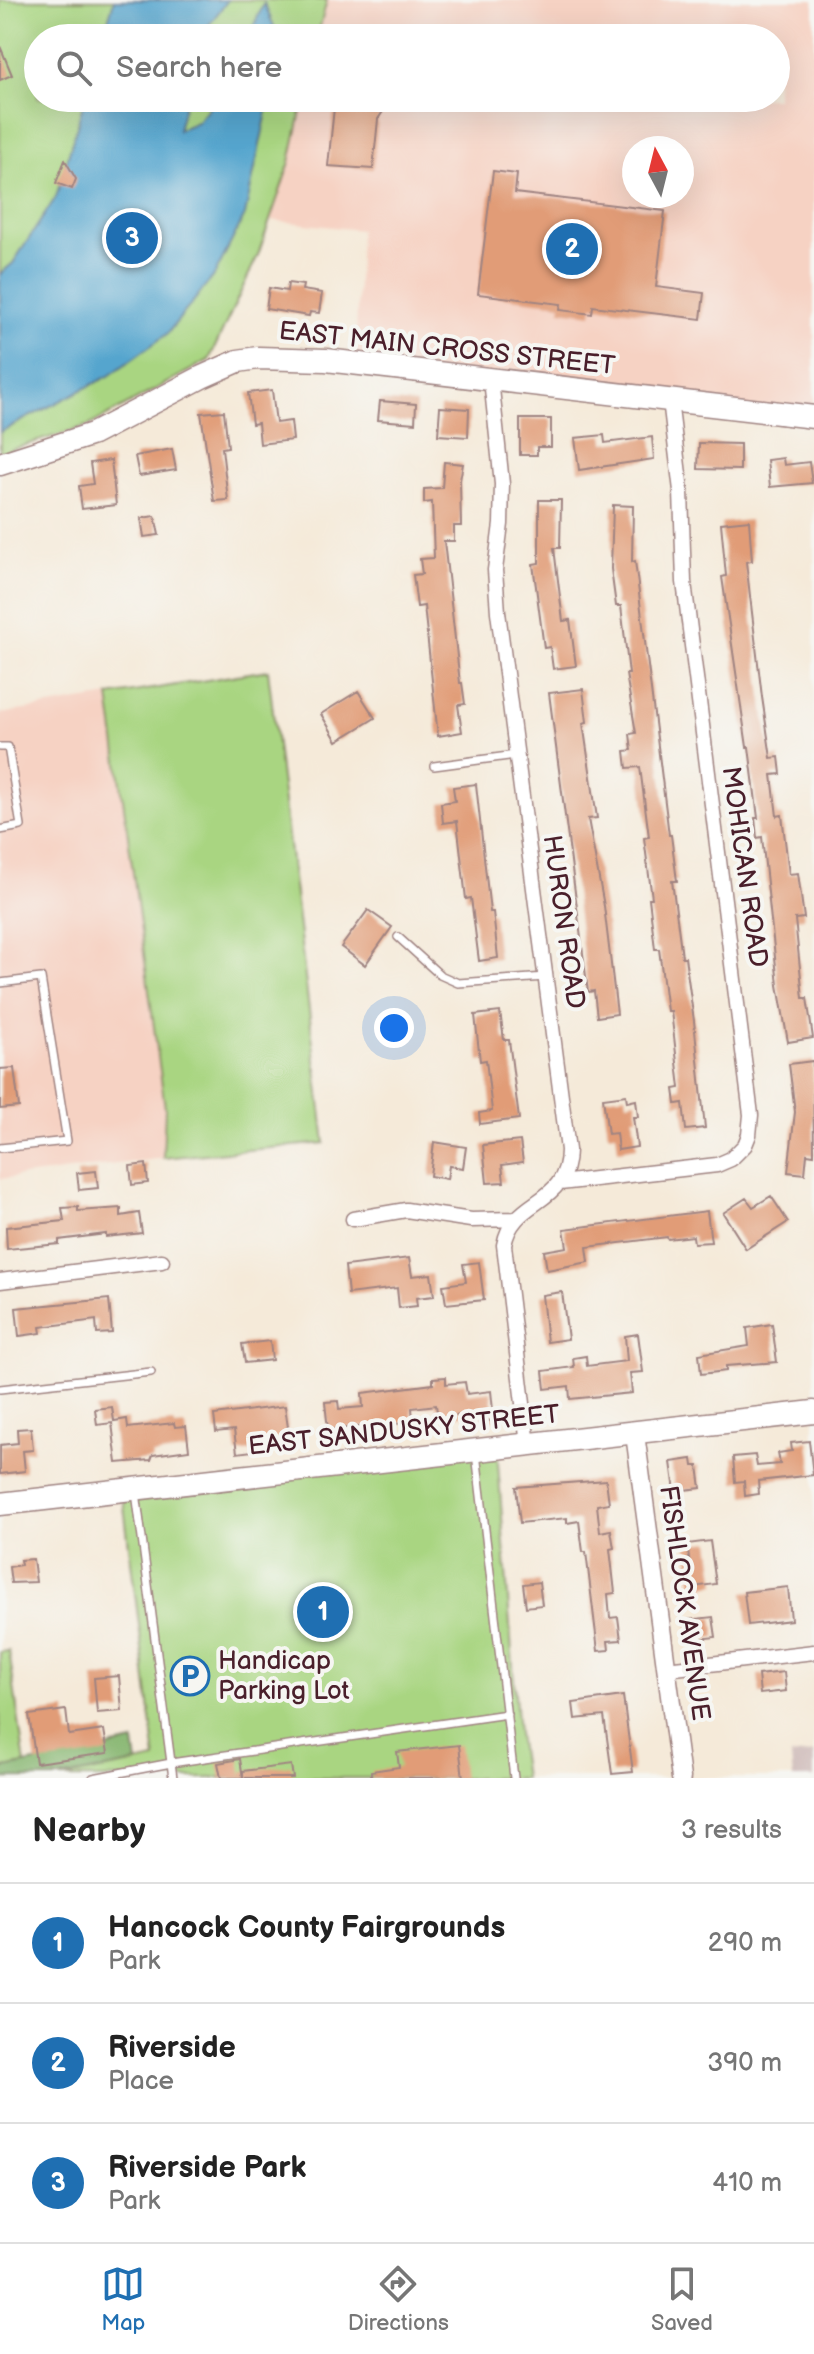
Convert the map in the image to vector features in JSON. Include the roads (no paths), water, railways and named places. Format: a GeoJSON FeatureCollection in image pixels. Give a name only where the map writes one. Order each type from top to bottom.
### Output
{"type":"FeatureCollection","features":[{"type":"Feature","properties":{"kind":"main road","name":"EAST MAIN CROSS STREET"},"geometry":{"type":"LineString","coordinates":[[0,464],[93,434],[220,368],[248,360],[297,358],[814,417]]}},
{"type":"Feature","properties":{"kind":"main road","name":"EAST SANDUSKY STREET"},"geometry":{"type":"LineString","coordinates":[[0,1504],[814,1412]]}},
{"type":"Feature","properties":{"kind":"street","name":"HURON ROAD"},"geometry":{"type":"LineString","coordinates":[[491,379],[502,484],[495,570],[568,1150],[566,1170],[560,1183]]}},
{"type":"Feature","properties":{"kind":"street","name":"MOHICAN ROAD"},"geometry":{"type":"LineString","coordinates":[[560,1183],[717,1165],[739,1154],[751,1125],[741,1023],[684,582],[682,507],[670,400]]}},
{"type":"Feature","properties":{"kind":"street"},"geometry":{"type":"LineString","coordinates":[[528,1445],[505,1265],[505,1236],[514,1219],[560,1183]]}},
{"type":"Feature","properties":{"kind":"street"},"geometry":{"type":"LineString","coordinates":[[353,1219],[406,1210],[471,1220],[514,1219]]}},
{"type":"Feature","properties":{"kind":"street"},"geometry":{"type":"LineString","coordinates":[[0,1281],[162,1261]]}},
{"type":"Feature","properties":{"kind":"street","name":"FISHLOCK AVENUE"},"geometry":{"type":"LineString","coordinates":[[635,1434],[681,1778]]}},
{"type":"Feature","properties":{"kind":"street"},"geometry":{"type":"LineString","coordinates":[[666,1669],[814,1652]]}},
{"type":"Feature","properties":{"kind":"lane"},"geometry":{"type":"LineString","coordinates":[[0,747],[8,747],[21,826],[0,830]]}},
{"type":"Feature","properties":{"kind":"lane"},"geometry":{"type":"LineString","coordinates":[[434,766],[516,755]]}},
{"type":"Feature","properties":{"kind":"lane"},"geometry":{"type":"LineString","coordinates":[[398,937],[440,975],[458,983],[546,977]]}},
{"type":"Feature","properties":{"kind":"lane"},"geometry":{"type":"LineString","coordinates":[[0,983],[41,978],[67,1141],[0,1148]]}},
{"type":"Feature","properties":{"kind":"lane"},"geometry":{"type":"LineString","coordinates":[[0,1389],[151,1372]]}},
{"type":"Feature","properties":{"kind":"lane"},"geometry":{"type":"LineString","coordinates":[[476,1451],[514,1778]]}},
{"type":"Feature","properties":{"kind":"lane"},"geometry":{"type":"LineString","coordinates":[[136,1489],[173,1778]]}},
{"type":"Feature","properties":{"kind":"lane"},"geometry":{"type":"LineString","coordinates":[[93,1778],[171,1763],[507,1714]]}},
{"type":"Feature","properties":{"kind":"water"},"geometry":{"type":"Polygon","coordinates":[[[114,0],[228,0],[210,24],[107,24],[114,0]]]}},
{"type":"Feature","properties":{"kind":"water"},"geometry":{"type":"Polygon","coordinates":[[[264,3],[273,24],[254,24],[264,3]]]}},
{"type":"Feature","properties":{"kind":"water"},"geometry":{"type":"Polygon","coordinates":[[[81,112],[182,112],[178,130],[197,122],[205,112],[267,112],[245,215],[214,276],[167,334],[109,376],[0,432],[0,274],[13,263],[56,197],[81,112]]]}},
{"type":"Feature","properties":{"kind":"place","name":"Riverside Park"},"geometry":{"type":"Point","coordinates":[132,238]}},
{"type":"Feature","properties":{"kind":"place","name":"Riverside"},"geometry":{"type":"Point","coordinates":[572,249]}},
{"type":"Feature","properties":{"kind":"place","name":"Hancock County Fairgrounds"},"geometry":{"type":"Point","coordinates":[323,1612]}},
{"type":"Feature","properties":{"kind":"place","name":"Handicap Parking Lot"},"geometry":{"type":"Point","coordinates":[190,1676]}}]}
